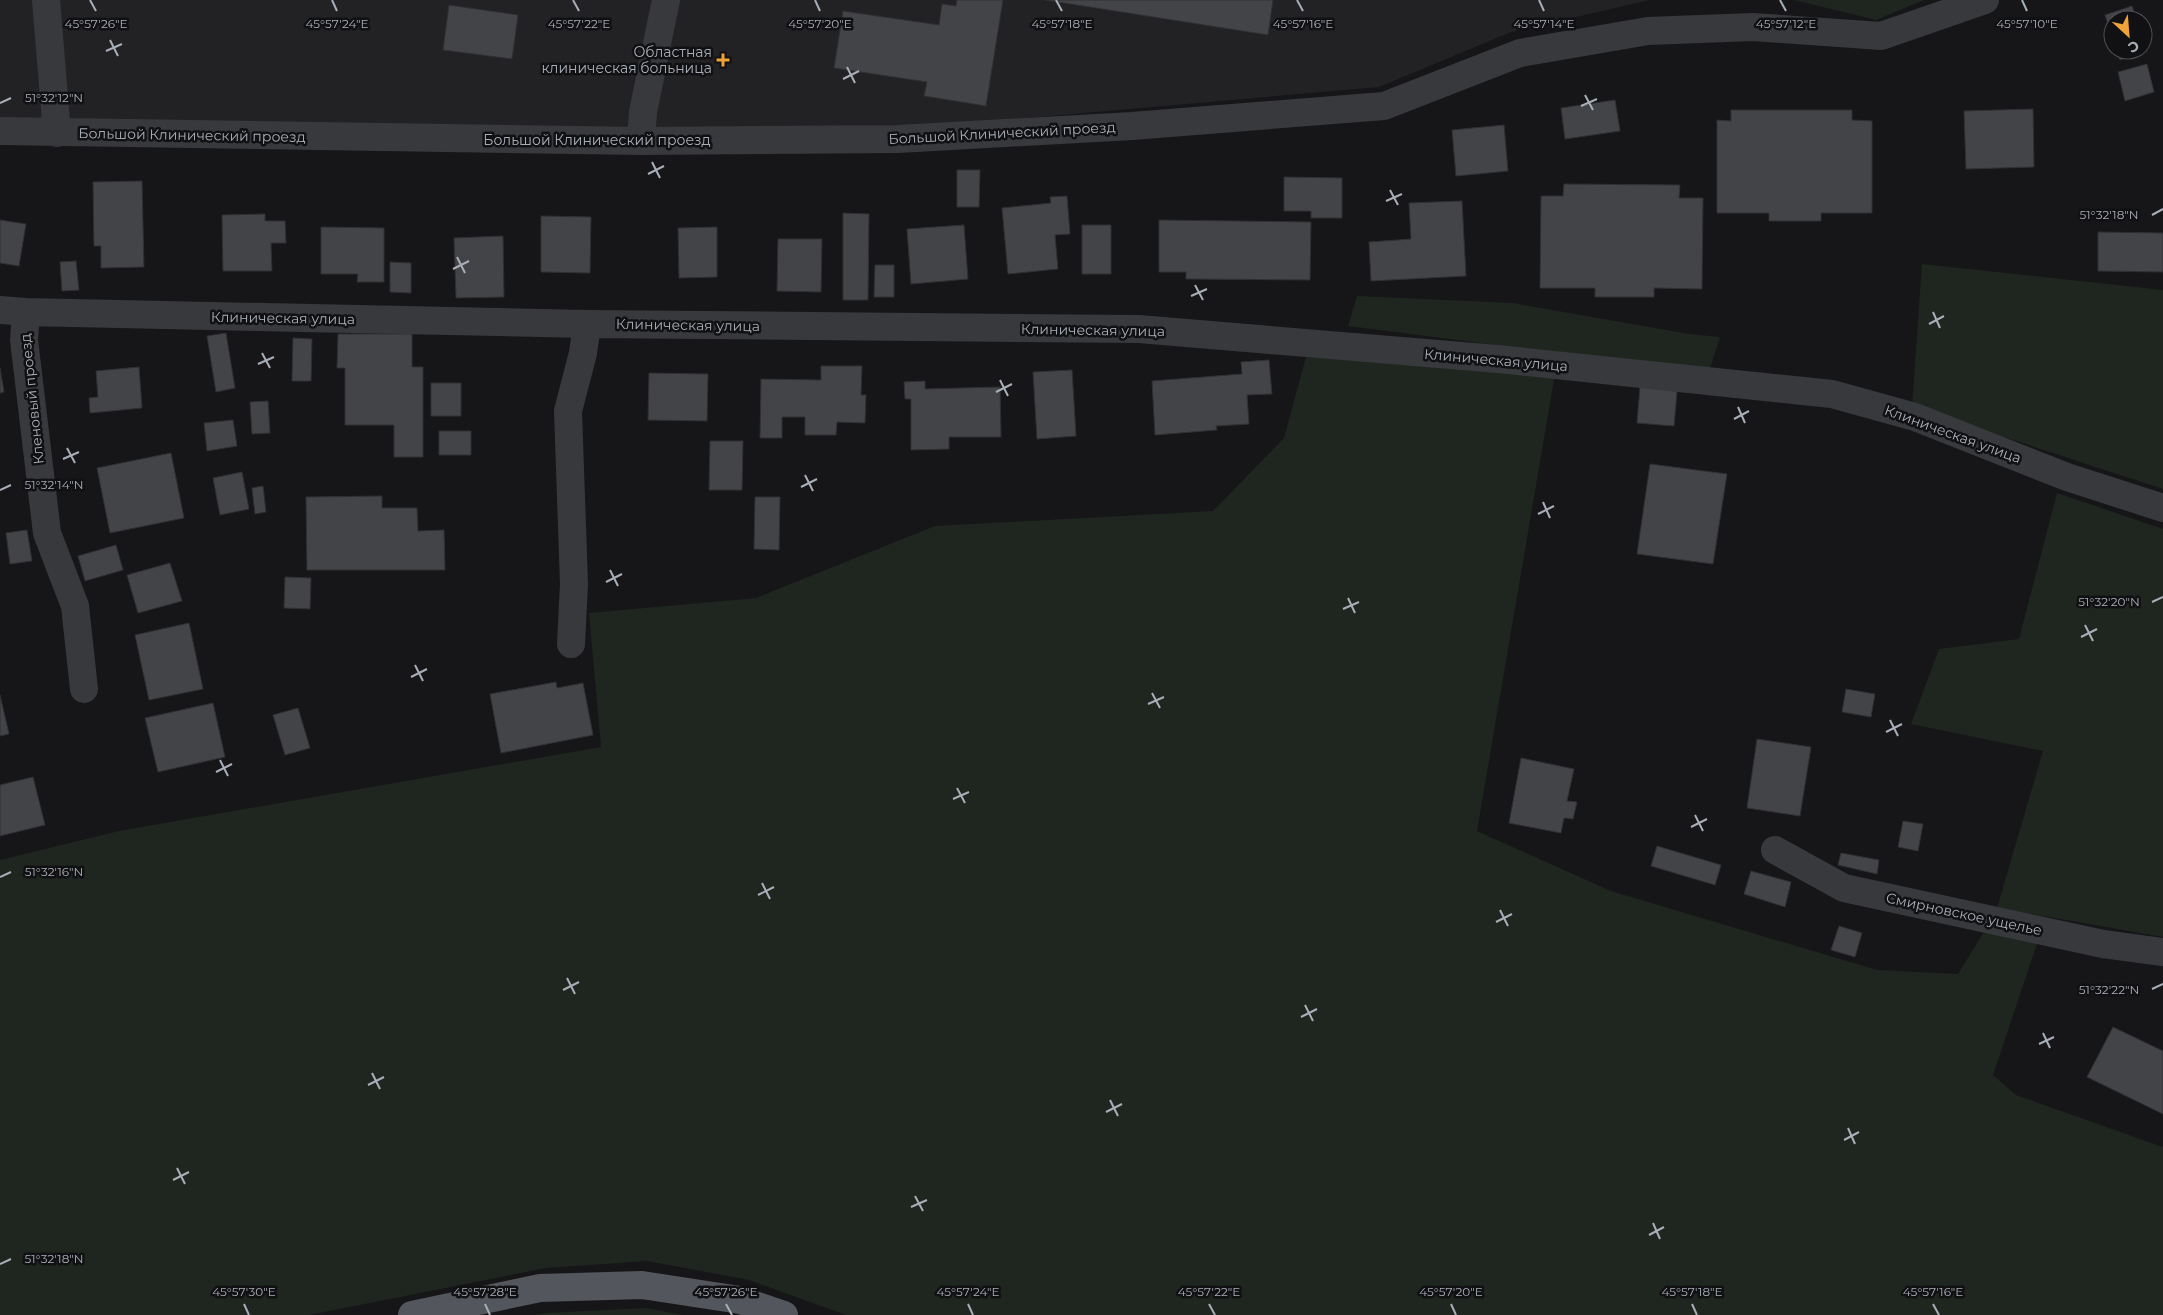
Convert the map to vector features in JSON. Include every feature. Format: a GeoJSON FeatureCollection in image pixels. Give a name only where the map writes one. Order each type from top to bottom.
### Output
{"type":"FeatureCollection","features":[{"type":"Feature","properties":{"kind":"main road"},"geometry":{"type":"LineString","coordinates":[[412,1315],[540,1288],[642,1285],[740,1300],[784,1315]]}},
{"type":"Feature","properties":{"kind":"street"},"geometry":{"type":"LineString","coordinates":[[46,0],[57,133]]}},
{"type":"Feature","properties":{"kind":"street"},"geometry":{"type":"LineString","coordinates":[[641,141],[643,112],[666,0]]}},
{"type":"Feature","properties":{"kind":"street","name":"Большой Клинический проезд"},"geometry":{"type":"LineString","coordinates":[[0,131],[641,141],[898,139],[1132,126],[1384,106],[1520,53],[1648,30],[1753,27],[1881,36],[1985,0]]}},
{"type":"Feature","properties":{"kind":"street","name":"Клиническая улица"},"geometry":{"type":"LineString","coordinates":[[13,311],[586,324],[1139,329],[1498,359],[1832,394],[1915,417],[2067,477],[2163,508]]}},
{"type":"Feature","properties":{"kind":"street","name":"Кленовый проезд"},"geometry":{"type":"LineString","coordinates":[[13,311],[24,340],[47,533],[75,606],[84,689]]}},
{"type":"Feature","properties":{"kind":"street"},"geometry":{"type":"LineString","coordinates":[[570,644],[574,584],[568,411],[583,353],[586,324]]}},
{"type":"Feature","properties":{"kind":"street","name":"Смирновское ущелье"},"geometry":{"type":"LineString","coordinates":[[1775,850],[1844,888],[2103,944],[2163,952]]}},
{"type":"Feature","properties":{"kind":"shaded area","name":"Областная клиническая больница"},"geometry":{"type":"Polygon","coordinates":[[[0,0],[1650,0],[1511,32],[1379,87],[892,130],[0,121],[0,0]]]}},
{"type":"Feature","properties":{"kind":"shaded area"},"geometry":{"type":"Polygon","coordinates":[[[1794,0],[1924,0],[1876,20],[1794,0]]]}},
{"type":"Feature","properties":{"kind":"shaded area"},"geometry":{"type":"Polygon","coordinates":[[[1922,264],[2163,290],[2163,489],[1912,407],[1922,264]]]}},
{"type":"Feature","properties":{"kind":"shaded area"},"geometry":{"type":"Polygon","coordinates":[[[1357,296],[1513,303],[1689,334],[1720,337],[1709,372],[1348,326],[1357,296]]]}},
{"type":"Feature","properties":{"kind":"shaded area"},"geometry":{"type":"Polygon","coordinates":[[[1306,357],[1555,374],[1477,831],[1611,891],[1877,970],[1958,974],[1987,927],[2037,944],[1993,1075],[2016,1095],[2163,1147],[2163,1315],[846,1315],[749,1280],[647,1261],[546,1268],[309,1315],[0,1315],[0,860],[119,831],[601,747],[589,613],[756,598],[935,526],[1213,511],[1284,438],[1306,357]]]}},
{"type":"Feature","properties":{"kind":"shaded area"},"geometry":{"type":"Polygon","coordinates":[[[2057,493],[2163,529],[2163,937],[1997,908],[2043,751],[1911,724],[1939,649],[2019,639],[2057,493]]]}},
{"type":"Feature","properties":{"kind":"shaded area"},"geometry":{"type":"Polygon","coordinates":[[[647,1308],[682,1315],[534,1315],[547,1313],[647,1308]]]}},
{"type":"Feature","properties":{"kind":"building"},"geometry":{"type":"Polygon","coordinates":[[[957,0],[1003,0],[986,106],[924,96],[927,82],[834,68],[843,11],[939,25],[942,4],[956,6],[957,0]]]}},
{"type":"Feature","properties":{"kind":"building"},"geometry":{"type":"Polygon","coordinates":[[[1045,0],[1273,0],[1268,35],[1045,0]]]}},
{"type":"Feature","properties":{"kind":"building"},"geometry":{"type":"Polygon","coordinates":[[[449,5],[518,15],[512,59],[443,50],[449,5]]]}},
{"type":"Feature","properties":{"kind":"building"},"geometry":{"type":"Polygon","coordinates":[[[2132,6],[2133,10],[2120,10],[2132,6]]]}},
{"type":"Feature","properties":{"kind":"building"},"geometry":{"type":"Polygon","coordinates":[[[2147,64],[2154,92],[2125,101],[2118,72],[2147,64]]]}},
{"type":"Feature","properties":{"kind":"building"},"geometry":{"type":"Polygon","coordinates":[[[1615,100],[1620,131],[1565,139],[1561,108],[1615,100]]]}},
{"type":"Feature","properties":{"kind":"building"},"geometry":{"type":"Polygon","coordinates":[[[2033,109],[2034,167],[1966,169],[1964,111],[2033,109]]]}},
{"type":"Feature","properties":{"kind":"building"},"geometry":{"type":"Polygon","coordinates":[[[1731,110],[1852,110],[1852,120],[1872,121],[1872,213],[1821,213],[1821,221],[1769,221],[1769,213],[1717,213],[1717,120],[1731,121],[1731,110]]]}},
{"type":"Feature","properties":{"kind":"building"},"geometry":{"type":"Polygon","coordinates":[[[1504,125],[1508,171],[1456,176],[1452,130],[1504,125]]]}},
{"type":"Feature","properties":{"kind":"building"},"geometry":{"type":"Polygon","coordinates":[[[957,170],[980,170],[979,207],[957,207],[957,170]]]}},
{"type":"Feature","properties":{"kind":"building"},"geometry":{"type":"Polygon","coordinates":[[[1284,177],[1342,178],[1342,218],[1311,218],[1311,211],[1284,211],[1284,177]]]}},
{"type":"Feature","properties":{"kind":"building"},"geometry":{"type":"Polygon","coordinates":[[[142,181],[144,267],[101,268],[101,246],[94,246],[93,182],[142,181]]]}},
{"type":"Feature","properties":{"kind":"building"},"geometry":{"type":"Polygon","coordinates":[[[1564,184],[1680,185],[1679,198],[1703,198],[1702,289],[1654,288],[1654,297],[1595,297],[1595,288],[1540,288],[1541,196],[1563,196],[1564,184]]]}},
{"type":"Feature","properties":{"kind":"building"},"geometry":{"type":"Polygon","coordinates":[[[1067,196],[1070,234],[1055,235],[1058,269],[1008,274],[1002,208],[1051,203],[1050,197],[1067,196]]]}},
{"type":"Feature","properties":{"kind":"building"},"geometry":{"type":"Polygon","coordinates":[[[1462,201],[1466,276],[1371,281],[1369,242],[1411,239],[1409,203],[1462,201]]]}},
{"type":"Feature","properties":{"kind":"building"},"geometry":{"type":"Polygon","coordinates":[[[843,213],[869,214],[868,300],[843,300],[843,213]]]}},
{"type":"Feature","properties":{"kind":"building"},"geometry":{"type":"Polygon","coordinates":[[[265,214],[265,221],[285,221],[286,243],[271,243],[272,271],[223,271],[222,215],[265,214]]]}},
{"type":"Feature","properties":{"kind":"building"},"geometry":{"type":"Polygon","coordinates":[[[541,216],[591,217],[590,273],[541,272],[541,216]]]}},
{"type":"Feature","properties":{"kind":"building"},"geometry":{"type":"Polygon","coordinates":[[[0,220],[26,224],[19,266],[0,263],[0,220]]]}},
{"type":"Feature","properties":{"kind":"building"},"geometry":{"type":"Polygon","coordinates":[[[1159,220],[1311,222],[1310,280],[1186,279],[1186,272],[1159,272],[1159,220]]]}},
{"type":"Feature","properties":{"kind":"building"},"geometry":{"type":"Polygon","coordinates":[[[964,225],[968,279],[911,284],[907,229],[964,225]]]}},
{"type":"Feature","properties":{"kind":"building"},"geometry":{"type":"Polygon","coordinates":[[[1082,225],[1111,225],[1111,274],[1082,274],[1082,225]]]}},
{"type":"Feature","properties":{"kind":"building"},"geometry":{"type":"Polygon","coordinates":[[[321,227],[384,228],[384,282],[357,282],[358,274],[321,274],[321,227]]]}},
{"type":"Feature","properties":{"kind":"building"},"geometry":{"type":"Polygon","coordinates":[[[717,227],[717,277],[679,278],[678,228],[717,227]]]}},
{"type":"Feature","properties":{"kind":"building"},"geometry":{"type":"Polygon","coordinates":[[[2098,232],[2163,233],[2163,272],[2098,271],[2098,232]]]}},
{"type":"Feature","properties":{"kind":"building"},"geometry":{"type":"Polygon","coordinates":[[[503,236],[504,297],[456,298],[454,238],[503,236]]]}},
{"type":"Feature","properties":{"kind":"building"},"geometry":{"type":"Polygon","coordinates":[[[778,239],[822,239],[821,292],[777,291],[778,239]]]}},
{"type":"Feature","properties":{"kind":"building"},"geometry":{"type":"Polygon","coordinates":[[[76,261],[79,290],[62,291],[60,262],[76,261]]]}},
{"type":"Feature","properties":{"kind":"building"},"geometry":{"type":"Polygon","coordinates":[[[390,262],[411,263],[411,293],[390,292],[390,262]]]}},
{"type":"Feature","properties":{"kind":"building"},"geometry":{"type":"Polygon","coordinates":[[[875,265],[894,265],[894,297],[874,297],[875,265]]]}},
{"type":"Feature","properties":{"kind":"building"},"geometry":{"type":"Polygon","coordinates":[[[226,333],[235,388],[216,392],[207,336],[226,333]]]}},
{"type":"Feature","properties":{"kind":"building"},"geometry":{"type":"Polygon","coordinates":[[[338,334],[412,334],[412,367],[423,367],[423,457],[394,457],[394,425],[345,425],[345,368],[337,368],[338,334]]]}},
{"type":"Feature","properties":{"kind":"building"},"geometry":{"type":"Polygon","coordinates":[[[293,338],[312,339],[311,381],[292,381],[293,338]]]}},
{"type":"Feature","properties":{"kind":"building"},"geometry":{"type":"Polygon","coordinates":[[[1269,360],[1272,394],[1247,395],[1249,424],[1216,426],[1217,430],[1155,435],[1152,381],[1242,374],[1241,362],[1269,360]]]}},
{"type":"Feature","properties":{"kind":"building"},"geometry":{"type":"Polygon","coordinates":[[[821,366],[862,366],[861,395],[866,395],[865,423],[837,422],[836,435],[805,435],[805,417],[782,417],[782,438],[760,438],[761,379],[821,380],[821,366]]]}},
{"type":"Feature","properties":{"kind":"building"},"geometry":{"type":"Polygon","coordinates":[[[139,367],[142,408],[90,413],[89,398],[98,397],[96,371],[139,367]]]}},
{"type":"Feature","properties":{"kind":"building"},"geometry":{"type":"Polygon","coordinates":[[[0,368],[4,392],[0,393],[0,368]]]}},
{"type":"Feature","properties":{"kind":"building"},"geometry":{"type":"Polygon","coordinates":[[[1072,370],[1076,436],[1037,439],[1033,372],[1072,370]]]}},
{"type":"Feature","properties":{"kind":"building"},"geometry":{"type":"Polygon","coordinates":[[[649,373],[708,374],[707,421],[648,420],[649,373]]]}},
{"type":"Feature","properties":{"kind":"building"},"geometry":{"type":"Polygon","coordinates":[[[925,381],[925,389],[1000,387],[1001,437],[949,437],[949,449],[911,450],[911,399],[905,399],[904,382],[925,381]]]}},
{"type":"Feature","properties":{"kind":"building"},"geometry":{"type":"Polygon","coordinates":[[[431,383],[461,383],[461,416],[431,416],[431,383]]]}},
{"type":"Feature","properties":{"kind":"building"},"geometry":{"type":"Polygon","coordinates":[[[1640,387],[1677,391],[1674,426],[1637,423],[1640,387]]]}},
{"type":"Feature","properties":{"kind":"building"},"geometry":{"type":"Polygon","coordinates":[[[268,401],[270,433],[252,434],[250,402],[268,401]]]}},
{"type":"Feature","properties":{"kind":"building"},"geometry":{"type":"Polygon","coordinates":[[[233,420],[237,446],[207,451],[204,423],[233,420]]]}},
{"type":"Feature","properties":{"kind":"building"},"geometry":{"type":"Polygon","coordinates":[[[439,431],[471,431],[471,455],[439,455],[439,431]]]}},
{"type":"Feature","properties":{"kind":"building"},"geometry":{"type":"Polygon","coordinates":[[[710,441],[743,441],[742,490],[709,490],[710,441]]]}},
{"type":"Feature","properties":{"kind":"building"},"geometry":{"type":"Polygon","coordinates":[[[171,453],[184,518],[110,533],[97,468],[171,453]]]}},
{"type":"Feature","properties":{"kind":"building"},"geometry":{"type":"Polygon","coordinates":[[[1650,464],[1727,474],[1713,564],[1637,554],[1650,464]]]}},
{"type":"Feature","properties":{"kind":"building"},"geometry":{"type":"Polygon","coordinates":[[[242,472],[249,509],[220,515],[213,478],[242,472]]]}},
{"type":"Feature","properties":{"kind":"building"},"geometry":{"type":"Polygon","coordinates":[[[263,486],[266,512],[255,514],[252,488],[263,486]]]}},
{"type":"Feature","properties":{"kind":"building"},"geometry":{"type":"Polygon","coordinates":[[[382,496],[382,508],[417,508],[418,531],[444,530],[445,570],[307,570],[306,497],[382,496]]]}},
{"type":"Feature","properties":{"kind":"building"},"geometry":{"type":"Polygon","coordinates":[[[755,497],[780,497],[779,550],[754,549],[755,497]]]}},
{"type":"Feature","properties":{"kind":"building"},"geometry":{"type":"Polygon","coordinates":[[[27,530],[32,561],[10,564],[6,533],[27,530]]]}},
{"type":"Feature","properties":{"kind":"building"},"geometry":{"type":"Polygon","coordinates":[[[116,545],[123,570],[85,581],[78,556],[116,545]]]}},
{"type":"Feature","properties":{"kind":"building"},"geometry":{"type":"Polygon","coordinates":[[[170,563],[182,601],[138,613],[127,575],[170,563]]]}},
{"type":"Feature","properties":{"kind":"building"},"geometry":{"type":"Polygon","coordinates":[[[285,577],[311,578],[310,609],[284,608],[285,577]]]}},
{"type":"Feature","properties":{"kind":"building"},"geometry":{"type":"Polygon","coordinates":[[[189,623],[203,689],[149,700],[135,635],[189,623]]]}},
{"type":"Feature","properties":{"kind":"building"},"geometry":{"type":"Polygon","coordinates":[[[556,682],[557,688],[583,683],[593,735],[501,753],[490,694],[556,682]]]}},
{"type":"Feature","properties":{"kind":"building"},"geometry":{"type":"Polygon","coordinates":[[[1846,689],[1875,694],[1871,717],[1842,712],[1846,689]]]}},
{"type":"Feature","properties":{"kind":"building"},"geometry":{"type":"Polygon","coordinates":[[[0,695],[9,734],[0,736],[0,695]]]}},
{"type":"Feature","properties":{"kind":"building"},"geometry":{"type":"Polygon","coordinates":[[[213,703],[225,757],[158,772],[145,718],[213,703]]]}},
{"type":"Feature","properties":{"kind":"building"},"geometry":{"type":"Polygon","coordinates":[[[298,708],[310,748],[285,755],[273,715],[298,708]]]}},
{"type":"Feature","properties":{"kind":"building"},"geometry":{"type":"Polygon","coordinates":[[[1757,739],[1811,747],[1800,816],[1747,808],[1757,739]]]}},
{"type":"Feature","properties":{"kind":"building"},"geometry":{"type":"Polygon","coordinates":[[[1521,758],[1574,769],[1567,801],[1577,802],[1573,819],[1564,818],[1561,833],[1509,823],[1521,758]]]}},
{"type":"Feature","properties":{"kind":"building"},"geometry":{"type":"Polygon","coordinates":[[[33,777],[45,825],[0,836],[0,785],[33,777]]]}},
{"type":"Feature","properties":{"kind":"building"},"geometry":{"type":"Polygon","coordinates":[[[1903,821],[1923,824],[1918,851],[1898,847],[1903,821]]]}},
{"type":"Feature","properties":{"kind":"building"},"geometry":{"type":"Polygon","coordinates":[[[1657,846],[1721,865],[1715,885],[1651,866],[1657,846]]]}},
{"type":"Feature","properties":{"kind":"building"},"geometry":{"type":"Polygon","coordinates":[[[1841,853],[1879,860],[1877,874],[1838,865],[1841,853]]]}},
{"type":"Feature","properties":{"kind":"building"},"geometry":{"type":"Polygon","coordinates":[[[1751,871],[1791,882],[1785,907],[1744,894],[1751,871]]]}},
{"type":"Feature","properties":{"kind":"building"},"geometry":{"type":"Polygon","coordinates":[[[1839,926],[1862,933],[1855,957],[1831,950],[1839,926]]]}},
{"type":"Feature","properties":{"kind":"building"},"geometry":{"type":"Polygon","coordinates":[[[2113,1027],[2163,1051],[2163,1114],[2087,1077],[2113,1027]]]}},
{"type":"Feature","properties":{"kind":"place","name":"Областная клиническая больница"},"geometry":{"type":"Point","coordinates":[723,60]}}]}
